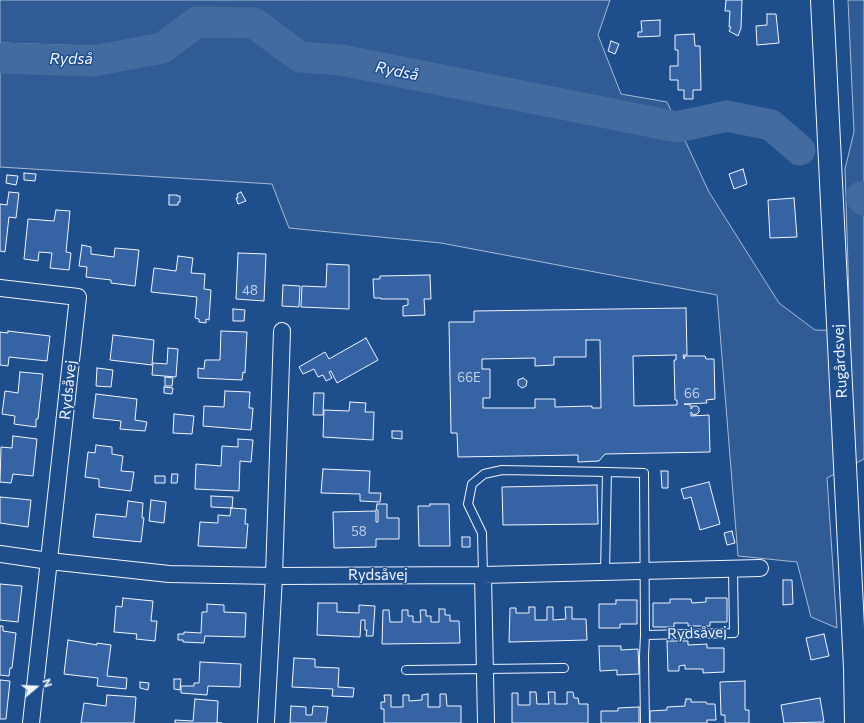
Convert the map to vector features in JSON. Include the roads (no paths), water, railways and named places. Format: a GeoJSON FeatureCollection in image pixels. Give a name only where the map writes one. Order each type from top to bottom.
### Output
{"type":"FeatureCollection","features":[{"type":"Feature","properties":{"kind":"main road","name":"Rugårdsvej"},"geometry":{"type":"LineString","coordinates":[[822,0],[855,668],[856,723]]}},
{"type":"Feature","properties":{"kind":"street","name":"Rydsåvej"},"geometry":{"type":"LineString","coordinates":[[0,288],[78,297],[31,723]]}},
{"type":"Feature","properties":{"kind":"street"},"geometry":{"type":"LineString","coordinates":[[266,723],[274,576],[282,331]]}},
{"type":"Feature","properties":{"kind":"street","name":"Rydsåvej"},"geometry":{"type":"LineString","coordinates":[[0,554],[169,574],[274,576],[483,575],[760,568]]}},
{"type":"Feature","properties":{"kind":"street"},"geometry":{"type":"LineString","coordinates":[[483,575],[486,723]]}},
{"type":"Feature","properties":{"kind":"lane"},"geometry":{"type":"LineString","coordinates":[[483,575],[482,533],[468,504],[472,484],[484,474],[502,470],[644,473],[644,571]]}},
{"type":"Feature","properties":{"kind":"lane"},"geometry":{"type":"LineString","coordinates":[[604,572],[607,472]]}},
{"type":"Feature","properties":{"kind":"lane","name":"Rydsåvej"},"geometry":{"type":"LineString","coordinates":[[645,635],[734,633],[733,569]]}},
{"type":"Feature","properties":{"kind":"lane","name":"Rydsåvej"},"geometry":{"type":"LineString","coordinates":[[644,571],[645,723]]}},
{"type":"Feature","properties":{"kind":"lane"},"geometry":{"type":"LineString","coordinates":[[406,670],[564,668]]}},
{"type":"Feature","properties":{"kind":"waterway","name":"Rydså"},"geometry":{"type":"LineString","coordinates":[[0,58],[93,61],[162,48],[197,22],[254,23],[300,57],[341,60],[677,127],[727,116],[771,125],[800,150]]}},
{"type":"Feature","properties":{"kind":"waterway","name":"Rydså"},"geometry":{"type":"LineString","coordinates":[[861,197],[864,200]]}}]}
